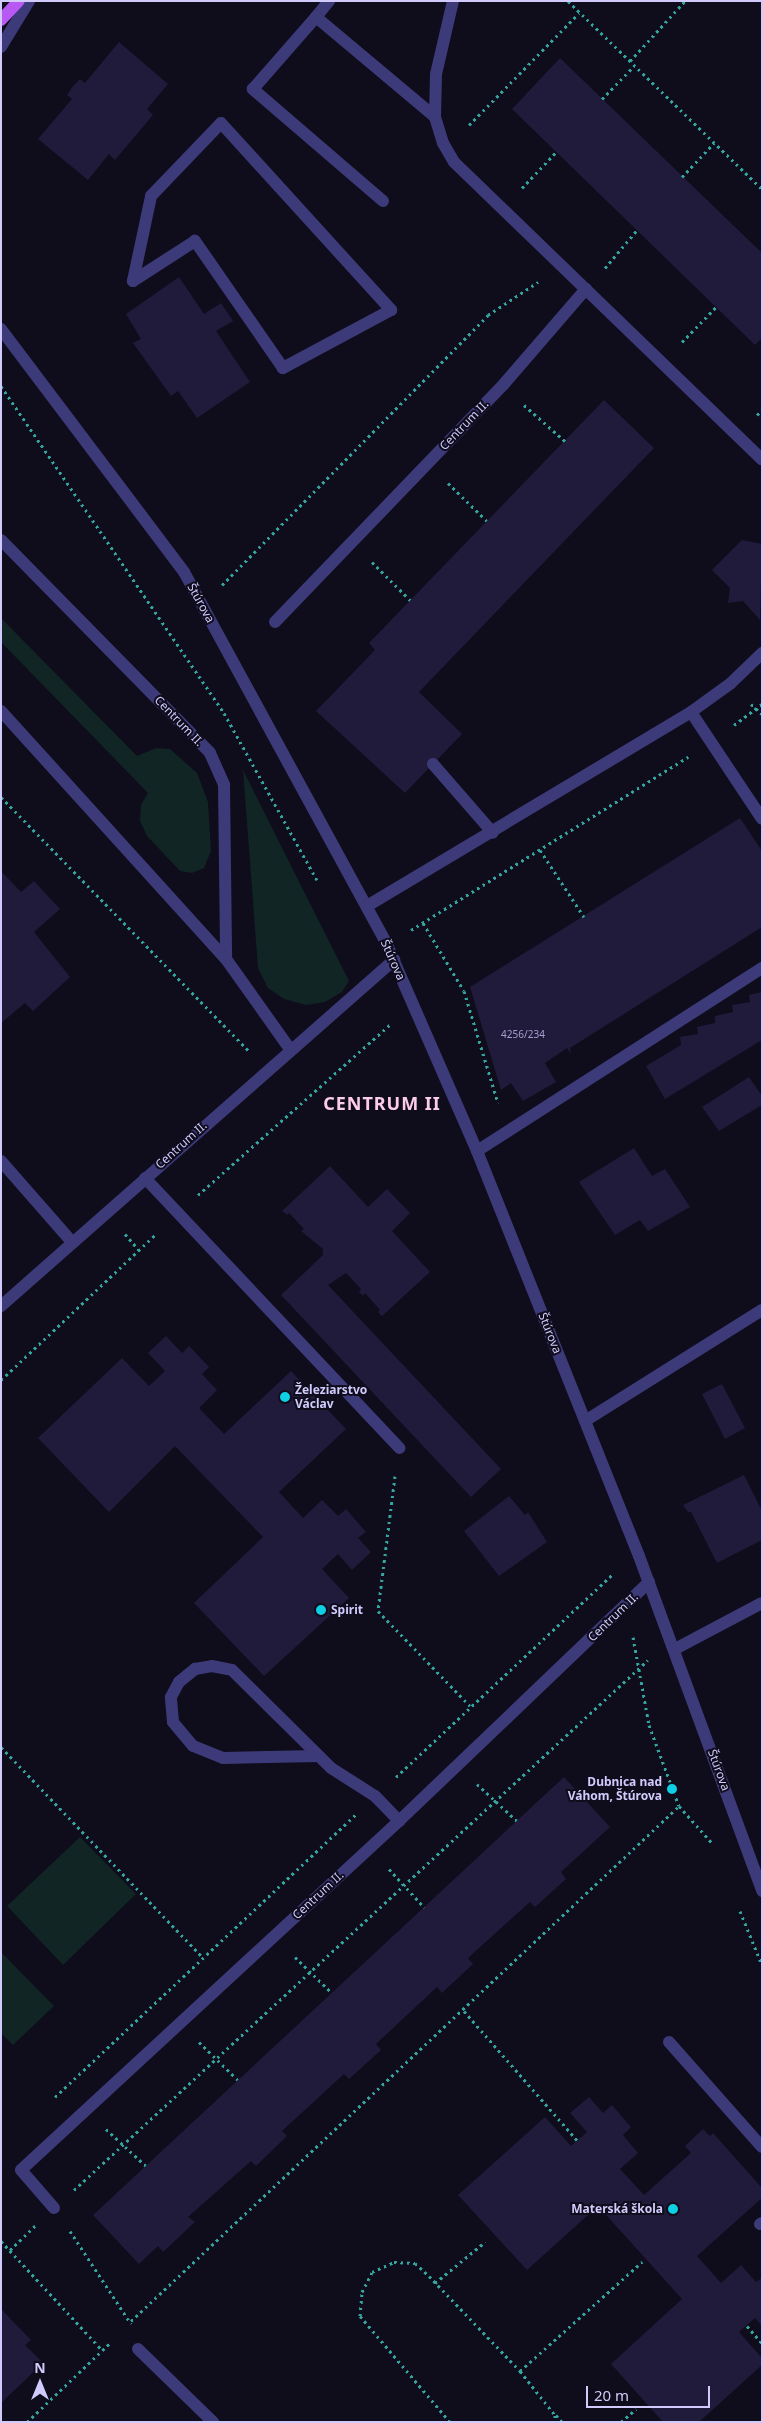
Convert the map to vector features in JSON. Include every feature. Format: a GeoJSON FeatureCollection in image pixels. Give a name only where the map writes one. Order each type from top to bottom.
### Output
{"type":"FeatureCollection","features":[{"type":"Feature","properties":{"kind":"main road"},"geometry":{"type":"LineString","coordinates":[[1,20],[19,1]]}},
{"type":"Feature","properties":{"kind":"street"},"geometry":{"type":"LineString","coordinates":[[1,47],[29,1]]}},
{"type":"Feature","properties":{"kind":"street"},"geometry":{"type":"LineString","coordinates":[[329,1],[254,89],[383,201]]}},
{"type":"Feature","properties":{"kind":"street"},"geometry":{"type":"LineString","coordinates":[[453,1],[436,74],[435,117],[442,144],[454,162],[762,459]]}},
{"type":"Feature","properties":{"kind":"street"},"geometry":{"type":"LineString","coordinates":[[316,18],[435,117]]}},
{"type":"Feature","properties":{"kind":"street"},"geometry":{"type":"LineString","coordinates":[[221,123],[391,310],[283,368],[195,240],[133,281],[152,196],[221,123]]}},
{"type":"Feature","properties":{"kind":"street","name":"Centrum II."},"geometry":{"type":"LineString","coordinates":[[275,622],[503,385],[586,289]]}},
{"type":"Feature","properties":{"kind":"street","name":"Štúrova"},"geometry":{"type":"LineString","coordinates":[[1,329],[184,572],[387,945],[476,1152],[649,1582],[673,1643],[762,1891]]}},
{"type":"Feature","properties":{"kind":"street","name":"Centrum II."},"geometry":{"type":"LineString","coordinates":[[1,540],[210,753],[224,785],[226,959]]}},
{"type":"Feature","properties":{"kind":"street"},"geometry":{"type":"LineString","coordinates":[[367,906],[493,833],[691,712],[730,684],[762,653]]}},
{"type":"Feature","properties":{"kind":"street"},"geometry":{"type":"LineString","coordinates":[[1,711],[226,959],[290,1049]]}},
{"type":"Feature","properties":{"kind":"street"},"geometry":{"type":"LineString","coordinates":[[691,712],[762,819]]}},
{"type":"Feature","properties":{"kind":"street"},"geometry":{"type":"LineString","coordinates":[[434,764],[493,833]]}},
{"type":"Feature","properties":{"kind":"street","name":"Centrum II."},"geometry":{"type":"LineString","coordinates":[[1,1306],[290,1049],[394,960]]}},
{"type":"Feature","properties":{"kind":"street"},"geometry":{"type":"LineString","coordinates":[[476,1152],[507,1134],[639,1044],[762,968]]}},
{"type":"Feature","properties":{"kind":"street"},"geometry":{"type":"LineString","coordinates":[[1,1161],[72,1242]]}},
{"type":"Feature","properties":{"kind":"street"},"geometry":{"type":"LineString","coordinates":[[145,1178],[398,1448]]}},
{"type":"Feature","properties":{"kind":"street"},"geometry":{"type":"LineString","coordinates":[[585,1421],[762,1310]]}},
{"type":"Feature","properties":{"kind":"street","name":"Centrum II."},"geometry":{"type":"LineString","coordinates":[[54,2208],[21,2170],[398,1821],[649,1582]]}},
{"type":"Feature","properties":{"kind":"street"},"geometry":{"type":"LineString","coordinates":[[673,1643],[762,1603]]}},
{"type":"Feature","properties":{"kind":"street"},"geometry":{"type":"LineString","coordinates":[[319,1756],[223,1758],[193,1746],[173,1722],[171,1697],[179,1682],[195,1669],[212,1666],[232,1670],[332,1768],[375,1796],[398,1821]]}},
{"type":"Feature","properties":{"kind":"street"},"geometry":{"type":"LineString","coordinates":[[669,2042],[762,2147]]}},
{"type":"Feature","properties":{"kind":"street"},"geometry":{"type":"LineString","coordinates":[[138,2349],[213,2422]]}},
{"type":"Feature","properties":{"kind":"path"},"geometry":{"type":"LineString","coordinates":[[568,1],[762,189]]}},
{"type":"Feature","properties":{"kind":"path"},"geometry":{"type":"LineString","coordinates":[[630,61],[685,1]]}},
{"type":"Feature","properties":{"kind":"path"},"geometry":{"type":"LineString","coordinates":[[468,125],[580,13]]}},
{"type":"Feature","properties":{"kind":"path"},"geometry":{"type":"LineString","coordinates":[[602,99],[634,66]]}},
{"type":"Feature","properties":{"kind":"path"},"geometry":{"type":"LineString","coordinates":[[682,176],[714,143]]}},
{"type":"Feature","properties":{"kind":"path"},"geometry":{"type":"LineString","coordinates":[[502,209],[556,152]]}},
{"type":"Feature","properties":{"kind":"path"},"geometry":{"type":"LineString","coordinates":[[586,289],[637,230]]}},
{"type":"Feature","properties":{"kind":"path"},"geometry":{"type":"LineString","coordinates":[[202,605],[488,315],[544,278]]}},
{"type":"Feature","properties":{"kind":"path"},"geometry":{"type":"LineString","coordinates":[[662,362],[716,307]]}},
{"type":"Feature","properties":{"kind":"path"},"geometry":{"type":"LineString","coordinates":[[503,385],[565,441]]}},
{"type":"Feature","properties":{"kind":"path"},"geometry":{"type":"LineString","coordinates":[[1,386],[224,713],[318,884]]}},
{"type":"Feature","properties":{"kind":"path"},"geometry":{"type":"LineString","coordinates":[[428,464],[487,521]]}},
{"type":"Feature","properties":{"kind":"path"},"geometry":{"type":"LineString","coordinates":[[352,542],[410,600]]}},
{"type":"Feature","properties":{"kind":"path"},"geometry":{"type":"LineString","coordinates":[[387,945],[710,743],[762,704]]}},
{"type":"Feature","properties":{"kind":"path"},"geometry":{"type":"LineString","coordinates":[[1,797],[267,1070]]}},
{"type":"Feature","properties":{"kind":"path"},"geometry":{"type":"LineString","coordinates":[[540,850],[584,917]]}},
{"type":"Feature","properties":{"kind":"path"},"geometry":{"type":"LineString","coordinates":[[423,923],[464,991],[507,1134]]}},
{"type":"Feature","properties":{"kind":"path"},"geometry":{"type":"LineString","coordinates":[[371,979],[397,1030]]}},
{"type":"Feature","properties":{"kind":"path"},"geometry":{"type":"LineString","coordinates":[[1,1380],[178,1213],[393,1021]]}},
{"type":"Feature","properties":{"kind":"path"},"geometry":{"type":"LineString","coordinates":[[398,1448],[378,1611],[493,1730]]}},
{"type":"Feature","properties":{"kind":"path"},"geometry":{"type":"LineString","coordinates":[[612,1562],[626,1604],[640,1669],[649,1725],[679,1806],[716,1846]]}},
{"type":"Feature","properties":{"kind":"path"},"geometry":{"type":"LineString","coordinates":[[52,2100],[615,1571]]}},
{"type":"Feature","properties":{"kind":"path"},"geometry":{"type":"LineString","coordinates":[[10,2250],[122,2144],[494,1801],[640,1669],[673,1643]]}},
{"type":"Feature","properties":{"kind":"path"},"geometry":{"type":"LineString","coordinates":[[1,1747],[225,1982]]}},
{"type":"Feature","properties":{"kind":"path"},"geometry":{"type":"LineString","coordinates":[[457,1765],[517,1821]]}},
{"type":"Feature","properties":{"kind":"path"},"geometry":{"type":"LineString","coordinates":[[125,2328],[464,2011],[679,1806]]}},
{"type":"Feature","properties":{"kind":"path"},"geometry":{"type":"LineString","coordinates":[[370,1847],[424,1907]]}},
{"type":"Feature","properties":{"kind":"path"},"geometry":{"type":"LineString","coordinates":[[739,1907],[762,1965]]}},
{"type":"Feature","properties":{"kind":"path"},"geometry":{"type":"LineString","coordinates":[[275,1935],[309,1972],[332,1993]]}},
{"type":"Feature","properties":{"kind":"path"},"geometry":{"type":"LineString","coordinates":[[464,2011],[578,2141]]}},
{"type":"Feature","properties":{"kind":"path"},"geometry":{"type":"LineString","coordinates":[[180,2023],[238,2080]]}},
{"type":"Feature","properties":{"kind":"path"},"geometry":{"type":"LineString","coordinates":[[86,2110],[146,2166]]}},
{"type":"Feature","properties":{"kind":"path"},"geometry":{"type":"LineString","coordinates":[[54,2208],[131,2322],[138,2349]]}},
{"type":"Feature","properties":{"kind":"path"},"geometry":{"type":"LineString","coordinates":[[1,2241],[102,2350]]}},
{"type":"Feature","properties":{"kind":"path"},"geometry":{"type":"LineString","coordinates":[[435,2283],[485,2242]]}},
{"type":"Feature","properties":{"kind":"path"},"geometry":{"type":"LineString","coordinates":[[450,2422],[360,2316],[362,2292],[372,2272],[394,2262],[415,2263],[520,2372],[562,2422]]}},
{"type":"Feature","properties":{"kind":"path"},"geometry":{"type":"LineString","coordinates":[[520,2372],[642,2262]]}},
{"type":"Feature","properties":{"kind":"path"},"geometry":{"type":"LineString","coordinates":[[747,2326],[762,2343]]}},
{"type":"Feature","properties":{"kind":"path"},"geometry":{"type":"LineString","coordinates":[[27,2422],[114,2339]]}},
{"type":"Feature","properties":{"kind":"path"},"geometry":{"type":"LineString","coordinates":[[621,2422],[636,2409]]}},
{"type":"Feature","properties":{"kind":"path"},"geometry":{"type":"LineString","coordinates":[[555,2415],[555,2422]]}},
{"type":"Feature","properties":{"kind":"green space"},"geometry":{"type":"Polygon","coordinates":[[[1,618],[137,756],[156,748],[170,749],[197,773],[208,802],[211,851],[204,868],[192,873],[180,871],[147,836],[140,821],[141,805],[148,793],[1,642],[1,618]]]}},
{"type":"Feature","properties":{"kind":"green space"},"geometry":{"type":"Polygon","coordinates":[[[243,770],[349,981],[342,992],[325,1002],[306,1005],[284,999],[268,988],[258,968],[243,770]]]}},
{"type":"Feature","properties":{"kind":"green space"},"geometry":{"type":"Polygon","coordinates":[[[80,1837],[136,1894],[63,1965],[7,1906],[80,1837]]]}},
{"type":"Feature","properties":{"kind":"green space"},"geometry":{"type":"Polygon","coordinates":[[[1,1952],[54,2006],[13,2045],[1,2033],[1,1952]]]}},
{"type":"Feature","properties":{"kind":"building"},"geometry":{"type":"Polygon","coordinates":[[[119,42],[168,84],[147,109],[153,115],[115,160],[109,154],[88,180],[38,139],[72,99],[67,95],[73,86],[80,79],[85,83],[119,42]]]}},
{"type":"Feature","properties":{"kind":"building"},"geometry":{"type":"Polygon","coordinates":[[[560,58],[762,253],[762,338],[755,345],[512,109],[560,58]]]}},
{"type":"Feature","properties":{"kind":"building"},"geometry":{"type":"Polygon","coordinates":[[[179,277],[204,314],[221,303],[233,321],[216,331],[250,382],[197,418],[178,391],[171,396],[133,343],[141,339],[126,314],[179,277]]]}},
{"type":"Feature","properties":{"kind":"building"},"geometry":{"type":"Polygon","coordinates":[[[604,400],[654,448],[419,692],[462,734],[405,793],[316,711],[375,650],[369,643],[604,400]]]}},
{"type":"Feature","properties":{"kind":"building"},"geometry":{"type":"Polygon","coordinates":[[[742,540],[762,544],[760,620],[743,601],[728,603],[730,588],[712,570],[742,540]]]}},
{"type":"Feature","properties":{"kind":"building"},"geometry":{"type":"Polygon","coordinates":[[[740,818],[762,851],[762,927],[570,1048],[571,1054],[567,1048],[545,1063],[556,1082],[523,1101],[511,1083],[501,1090],[470,987],[740,818]]]}},
{"type":"Feature","properties":{"kind":"building"},"geometry":{"type":"Polygon","coordinates":[[[1,871],[21,892],[34,881],[60,909],[34,932],[70,977],[33,1011],[25,1003],[1,1023],[1,871]]]}},
{"type":"Feature","properties":{"kind":"building"},"geometry":{"type":"Polygon","coordinates":[[[762,992],[762,1040],[665,1099],[646,1066],[681,1045],[680,1037],[698,1034],[697,1027],[715,1023],[715,1016],[733,1012],[732,1005],[750,1002],[749,995],[762,992]]]}},
{"type":"Feature","properties":{"kind":"building"},"geometry":{"type":"Polygon","coordinates":[[[749,1077],[762,1096],[762,1105],[719,1131],[702,1107],[749,1077]]]}},
{"type":"Feature","properties":{"kind":"building"},"geometry":{"type":"Polygon","coordinates":[[[634,1148],[652,1176],[665,1169],[690,1207],[648,1231],[640,1220],[615,1235],[579,1182],[634,1148]]]}},
{"type":"Feature","properties":{"kind":"building"},"geometry":{"type":"Polygon","coordinates":[[[330,1166],[368,1207],[387,1189],[410,1213],[392,1231],[430,1272],[382,1316],[378,1312],[380,1310],[365,1293],[363,1296],[359,1292],[361,1289],[346,1273],[328,1285],[501,1469],[471,1497],[281,1295],[323,1255],[323,1249],[301,1231],[304,1229],[289,1213],[287,1215],[282,1211],[330,1166]]]}},
{"type":"Feature","properties":{"kind":"building"},"geometry":{"type":"Polygon","coordinates":[[[166,1336],[182,1353],[189,1346],[209,1367],[202,1374],[217,1390],[199,1408],[224,1434],[291,1371],[346,1429],[279,1492],[303,1518],[322,1500],[338,1516],[346,1509],[366,1532],[358,1538],[371,1552],[352,1570],[338,1554],[322,1569],[349,1598],[264,1676],[194,1603],[263,1537],[175,1446],[109,1512],[38,1438],[122,1358],[149,1386],[165,1371],[148,1353],[166,1336]]]}},
{"type":"Feature","properties":{"kind":"building"},"geometry":{"type":"Polygon","coordinates":[[[722,1384],[745,1428],[725,1439],[702,1394],[722,1384]]]}},
{"type":"Feature","properties":{"kind":"building"},"geometry":{"type":"Polygon","coordinates":[[[744,1475],[762,1511],[762,1540],[717,1563],[691,1512],[688,1512],[683,1505],[744,1475]]]}},
{"type":"Feature","properties":{"kind":"building"},"geometry":{"type":"Polygon","coordinates":[[[509,1496],[525,1515],[528,1512],[547,1542],[499,1576],[464,1531],[509,1496]]]}},
{"type":"Feature","properties":{"kind":"building"},"geometry":{"type":"Polygon","coordinates":[[[564,1777],[610,1827],[561,1872],[566,1879],[535,1907],[530,1902],[468,1958],[473,1964],[442,1993],[437,1987],[376,2044],[381,2050],[349,2079],[344,2074],[282,2131],[287,2136],[256,2166],[251,2161],[188,2217],[195,2222],[163,2252],[158,2246],[139,2264],[93,2215],[564,1777]]]}},
{"type":"Feature","properties":{"kind":"building"},"geometry":{"type":"Polygon","coordinates":[[[589,2097],[603,2113],[612,2105],[631,2127],[623,2135],[638,2153],[620,2169],[644,2195],[691,2153],[685,2146],[703,2129],[710,2136],[713,2133],[762,2188],[762,2198],[697,2256],[721,2283],[741,2265],[756,2282],[762,2278],[762,2326],[755,2318],[739,2332],[762,2358],[762,2365],[699,2422],[663,2422],[611,2364],[682,2299],[598,2206],[527,2270],[458,2195],[545,2117],[571,2146],[587,2132],[570,2113],[589,2097]]]}},
{"type":"Feature","properties":{"kind":"building"},"geometry":{"type":"Polygon","coordinates":[[[1,2309],[31,2340],[25,2345],[43,2363],[1,2403],[1,2309]]]}},
{"type":"Feature","properties":{"kind":"place","name":"Železiarstvo Václav"},"geometry":{"type":"Point","coordinates":[285,1397]}},
{"type":"Feature","properties":{"kind":"place","name":"Spirit"},"geometry":{"type":"Point","coordinates":[321,1610]}},
{"type":"Feature","properties":{"kind":"place","name":"Dubnica nad Váhom, Štúrova"},"geometry":{"type":"Point","coordinates":[672,1789]}},
{"type":"Feature","properties":{"kind":"place","name":"Materská škola"},"geometry":{"type":"Point","coordinates":[673,2209]}},
{"type":"Feature","properties":{"kind":"district","name":"CENTRUM II"},"geometry":{"type":"Point","coordinates":[382,1103]}}]}
